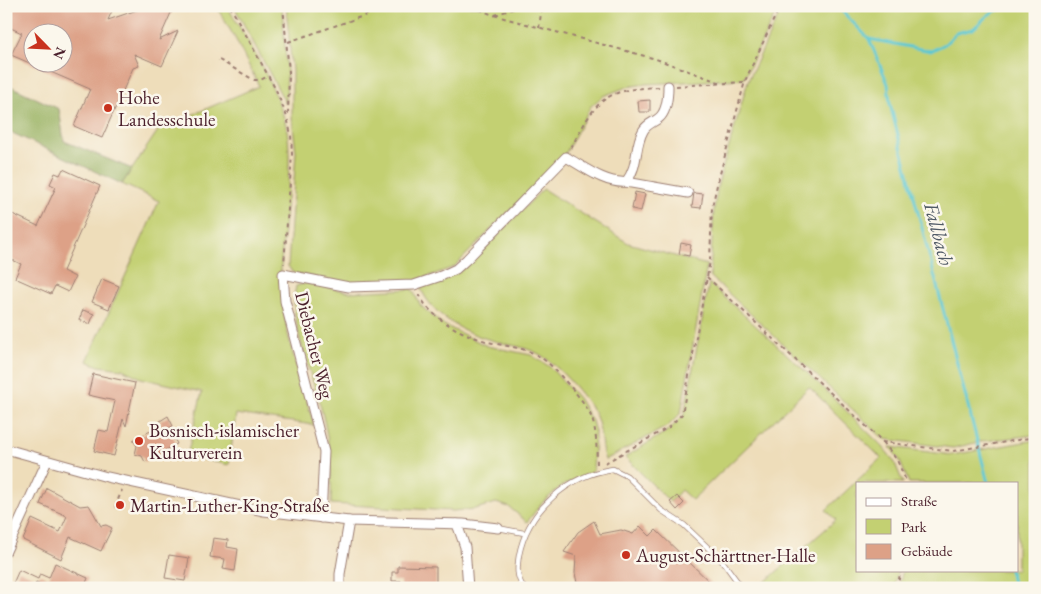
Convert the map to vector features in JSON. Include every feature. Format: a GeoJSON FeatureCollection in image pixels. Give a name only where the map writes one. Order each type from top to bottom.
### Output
{"type":"FeatureCollection","features":[{"type":"Feature","properties":{"kind":"street"},"geometry":{"type":"LineString","coordinates":[[626,182],[635,167],[642,132],[664,110],[668,86]]}},
{"type":"Feature","properties":{"kind":"street"},"geometry":{"type":"LineString","coordinates":[[566,157],[597,175],[620,182],[688,193]]}},
{"type":"Feature","properties":{"kind":"street","name":"Diebacher Weg"},"geometry":{"type":"LineString","coordinates":[[321,518],[324,452],[285,301],[283,274],[349,287],[414,285],[456,269],[566,157]]}},
{"type":"Feature","properties":{"kind":"street"},"geometry":{"type":"LineString","coordinates":[[6,449],[126,481],[232,505],[349,521],[457,524],[498,528]]}},
{"type":"Feature","properties":{"kind":"street"},"geometry":{"type":"LineString","coordinates":[[6,551],[47,461]]}},
{"type":"Feature","properties":{"kind":"street"},"geometry":{"type":"LineString","coordinates":[[340,588],[340,574],[349,521]]}},
{"type":"Feature","properties":{"kind":"street"},"geometry":{"type":"LineString","coordinates":[[457,524],[465,547],[468,588]]}},
{"type":"Feature","properties":{"kind":"lane"},"geometry":{"type":"LineString","coordinates":[[524,588],[517,575],[524,533],[544,505],[563,489],[598,472],[613,469],[627,476],[657,506],[684,525],[723,562],[742,588]]}},
{"type":"Feature","properties":{"kind":"lane"},"geometry":{"type":"LineString","coordinates":[[498,528],[524,533]]}},
{"type":"Feature","properties":{"kind":"path"},"geometry":{"type":"LineString","coordinates":[[230,6],[269,76],[288,117]]}},
{"type":"Feature","properties":{"kind":"path"},"geometry":{"type":"LineString","coordinates":[[283,6],[288,42],[288,117],[292,154],[283,274]]}},
{"type":"Feature","properties":{"kind":"path"},"geometry":{"type":"LineString","coordinates":[[288,42],[378,11],[408,6]]}},
{"type":"Feature","properties":{"kind":"path"},"geometry":{"type":"LineString","coordinates":[[472,6],[493,15],[656,59],[721,83]]}},
{"type":"Feature","properties":{"kind":"path"},"geometry":{"type":"LineString","coordinates":[[493,15],[521,6]]}},
{"type":"Feature","properties":{"kind":"path"},"geometry":{"type":"LineString","coordinates":[[539,28],[542,6]]}},
{"type":"Feature","properties":{"kind":"path"},"geometry":{"type":"LineString","coordinates":[[598,472],[607,461],[669,427],[682,414],[707,277],[712,207],[745,82],[780,6]]}},
{"type":"Feature","properties":{"kind":"path"},"geometry":{"type":"LineString","coordinates":[[219,60],[254,80],[260,80],[269,76]]}},
{"type":"Feature","properties":{"kind":"path"},"geometry":{"type":"LineString","coordinates":[[566,157],[586,119],[604,98],[628,89],[745,82]]}},
{"type":"Feature","properties":{"kind":"path"},"geometry":{"type":"LineString","coordinates":[[707,277],[883,442],[897,460],[907,482]]}},
{"type":"Feature","properties":{"kind":"path"},"geometry":{"type":"LineString","coordinates":[[414,285],[423,303],[442,320],[488,342],[532,352],[551,365],[578,395],[594,420],[597,432],[598,472]]}},
{"type":"Feature","properties":{"kind":"path"},"geometry":{"type":"LineString","coordinates":[[883,442],[953,451],[1035,437]]}},
{"type":"Feature","properties":{"kind":"path"},"geometry":{"type":"LineString","coordinates":[[115,507],[126,481]]}},
{"type":"Feature","properties":{"kind":"path"},"geometry":{"type":"LineString","coordinates":[[897,588],[901,572]]}},
{"type":"Feature","properties":{"kind":"green space"},"geometry":{"type":"Polygon","coordinates":[[[216,6],[227,6],[251,47],[279,103],[288,134],[289,173],[282,255],[282,292],[287,331],[314,425],[236,414],[229,465],[187,456],[202,392],[141,378],[122,369],[99,366],[87,361],[159,201],[122,184],[159,129],[259,86],[235,38],[216,6]]]}},
{"type":"Feature","properties":{"kind":"green space"},"geometry":{"type":"Polygon","coordinates":[[[234,6],[282,6],[287,72],[286,104],[234,6]]]}},
{"type":"Feature","properties":{"kind":"green space"},"geometry":{"type":"Polygon","coordinates":[[[286,6],[779,6],[744,79],[645,84],[627,87],[603,96],[591,106],[564,156],[454,267],[413,282],[349,284],[293,273],[288,266],[296,152],[292,118],[292,71],[286,6]]]}},
{"type":"Feature","properties":{"kind":"green space"},"geometry":{"type":"Polygon","coordinates":[[[783,6],[1035,6],[1035,435],[984,441],[953,448],[884,439],[710,276],[714,209],[718,184],[748,81],[783,6]]]}},
{"type":"Feature","properties":{"kind":"green space"},"geometry":{"type":"Polygon","coordinates":[[[6,84],[59,109],[64,141],[132,169],[122,184],[6,130],[6,84]]]}},
{"type":"Feature","properties":{"kind":"green space"},"geometry":{"type":"Polygon","coordinates":[[[543,189],[628,243],[707,265],[681,413],[668,426],[605,460],[598,421],[582,395],[561,371],[533,351],[480,337],[459,327],[432,306],[420,287],[457,273],[468,265],[543,189]]]}},
{"type":"Feature","properties":{"kind":"green space"},"geometry":{"type":"Polygon","coordinates":[[[306,283],[350,292],[412,289],[421,306],[442,324],[487,346],[531,355],[550,367],[578,398],[592,421],[595,432],[593,471],[560,487],[541,504],[527,522],[509,507],[496,503],[475,509],[453,511],[331,504],[330,460],[325,427],[298,333],[295,316],[294,300],[296,286],[306,283]]]}},
{"type":"Feature","properties":{"kind":"green space"},"geometry":{"type":"Polygon","coordinates":[[[709,283],[815,380],[882,446],[894,461],[903,482],[856,482],[856,572],[898,572],[894,588],[758,588],[836,520],[826,510],[881,458],[809,387],[692,500],[681,490],[670,502],[625,457],[669,430],[684,415],[709,283]]]}},
{"type":"Feature","properties":{"kind":"green space"},"geometry":{"type":"Polygon","coordinates":[[[1035,440],[1035,588],[898,588],[902,572],[1018,572],[1018,482],[909,482],[899,459],[890,447],[952,455],[1035,440]]]}},
{"type":"Feature","properties":{"kind":"building"},"geometry":{"type":"Polygon","coordinates":[[[6,6],[114,6],[108,20],[140,9],[141,6],[174,6],[159,40],[178,31],[162,66],[134,54],[139,66],[133,68],[102,138],[74,126],[90,89],[50,72],[72,72],[72,22],[22,22],[22,33],[6,26],[6,6]]]}},
{"type":"Feature","properties":{"kind":"building"},"geometry":{"type":"Polygon","coordinates":[[[22,33],[22,60],[11,55],[22,33]]]}},
{"type":"Feature","properties":{"kind":"building"},"geometry":{"type":"Polygon","coordinates":[[[650,100],[650,112],[639,112],[638,101],[650,100]]]}},
{"type":"Feature","properties":{"kind":"building"},"geometry":{"type":"Polygon","coordinates":[[[63,169],[100,186],[63,271],[75,277],[68,292],[55,286],[51,294],[15,278],[21,264],[6,257],[6,211],[38,226],[56,187],[50,184],[55,173],[60,175],[63,169]]]}},
{"type":"Feature","properties":{"kind":"building"},"geometry":{"type":"Polygon","coordinates":[[[635,192],[645,194],[641,211],[632,209],[635,192]]]}},
{"type":"Feature","properties":{"kind":"building"},"geometry":{"type":"Polygon","coordinates":[[[694,193],[703,194],[701,208],[692,207],[694,193]]]}},
{"type":"Feature","properties":{"kind":"building"},"geometry":{"type":"Polygon","coordinates":[[[681,243],[691,245],[689,256],[679,254],[681,243]]]}},
{"type":"Feature","properties":{"kind":"building"},"geometry":{"type":"Polygon","coordinates":[[[102,279],[119,286],[109,309],[92,302],[102,279]]]}},
{"type":"Feature","properties":{"kind":"building"},"geometry":{"type":"Polygon","coordinates":[[[83,310],[94,314],[90,324],[79,320],[83,310]]]}},
{"type":"Feature","properties":{"kind":"building"},"geometry":{"type":"Polygon","coordinates":[[[93,374],[135,383],[126,426],[123,419],[114,456],[94,451],[99,430],[108,432],[115,401],[88,395],[93,374]]]}},
{"type":"Feature","properties":{"kind":"building"},"geometry":{"type":"Polygon","coordinates":[[[168,416],[173,426],[169,428],[177,444],[145,462],[142,456],[135,454],[137,446],[133,440],[162,425],[160,421],[168,416]]]}},
{"type":"Feature","properties":{"kind":"building"},"geometry":{"type":"Polygon","coordinates":[[[47,488],[80,506],[89,505],[101,526],[106,525],[112,528],[101,551],[70,537],[61,559],[23,540],[32,519],[60,532],[67,516],[40,504],[47,488]]]}},
{"type":"Feature","properties":{"kind":"building"},"geometry":{"type":"Polygon","coordinates":[[[677,496],[684,503],[677,510],[670,502],[677,496]]]}},
{"type":"Feature","properties":{"kind":"building","name":"August-Schärttner-Halle"},"geometry":{"type":"Polygon","coordinates":[[[594,521],[600,534],[621,530],[633,534],[640,526],[650,536],[656,530],[716,588],[578,588],[575,573],[576,556],[564,552],[578,532],[594,521]]]}},
{"type":"Feature","properties":{"kind":"building"},"geometry":{"type":"Polygon","coordinates":[[[213,538],[228,540],[227,547],[238,549],[235,571],[223,569],[225,559],[210,557],[213,538]]]}},
{"type":"Feature","properties":{"kind":"building"},"geometry":{"type":"Polygon","coordinates":[[[169,555],[189,558],[185,581],[165,578],[169,555]]]}},
{"type":"Feature","properties":{"kind":"building"},"geometry":{"type":"Polygon","coordinates":[[[55,563],[88,578],[84,588],[47,588],[36,583],[34,588],[11,588],[19,570],[38,579],[40,574],[49,578],[55,563]]]}},
{"type":"Feature","properties":{"kind":"building"},"geometry":{"type":"Polygon","coordinates":[[[398,566],[436,567],[436,588],[401,588],[401,581],[392,581],[392,572],[398,572],[398,566]]]}},
{"type":"Feature","properties":{"kind":"waterway","name":"Fallbach"},"geometry":{"type":"LineString","coordinates":[[837,6],[869,39],[888,84],[890,104],[988,482]]}},
{"type":"Feature","properties":{"kind":"waterway"},"geometry":{"type":"LineString","coordinates":[[869,39],[931,51],[945,44],[956,33],[973,29],[988,15],[1005,6]]}},
{"type":"Feature","properties":{"kind":"waterway","name":"Fallbach"},"geometry":{"type":"LineString","coordinates":[[1010,572],[1014,588]]}},
{"type":"Feature","properties":{"kind":"place","name":"Hohe Landesschule"},"geometry":{"type":"Point","coordinates":[108,108]}},
{"type":"Feature","properties":{"kind":"place","name":"Bosnisch-islamischer Kulturverein"},"geometry":{"type":"Point","coordinates":[139,441]}},
{"type":"Feature","properties":{"kind":"place","name":"Martin-Luther-King-Straße"},"geometry":{"type":"Point","coordinates":[120,505]}},
{"type":"Feature","properties":{"kind":"place","name":"August-Schärttner-Halle"},"geometry":{"type":"Point","coordinates":[626,555]}}]}
